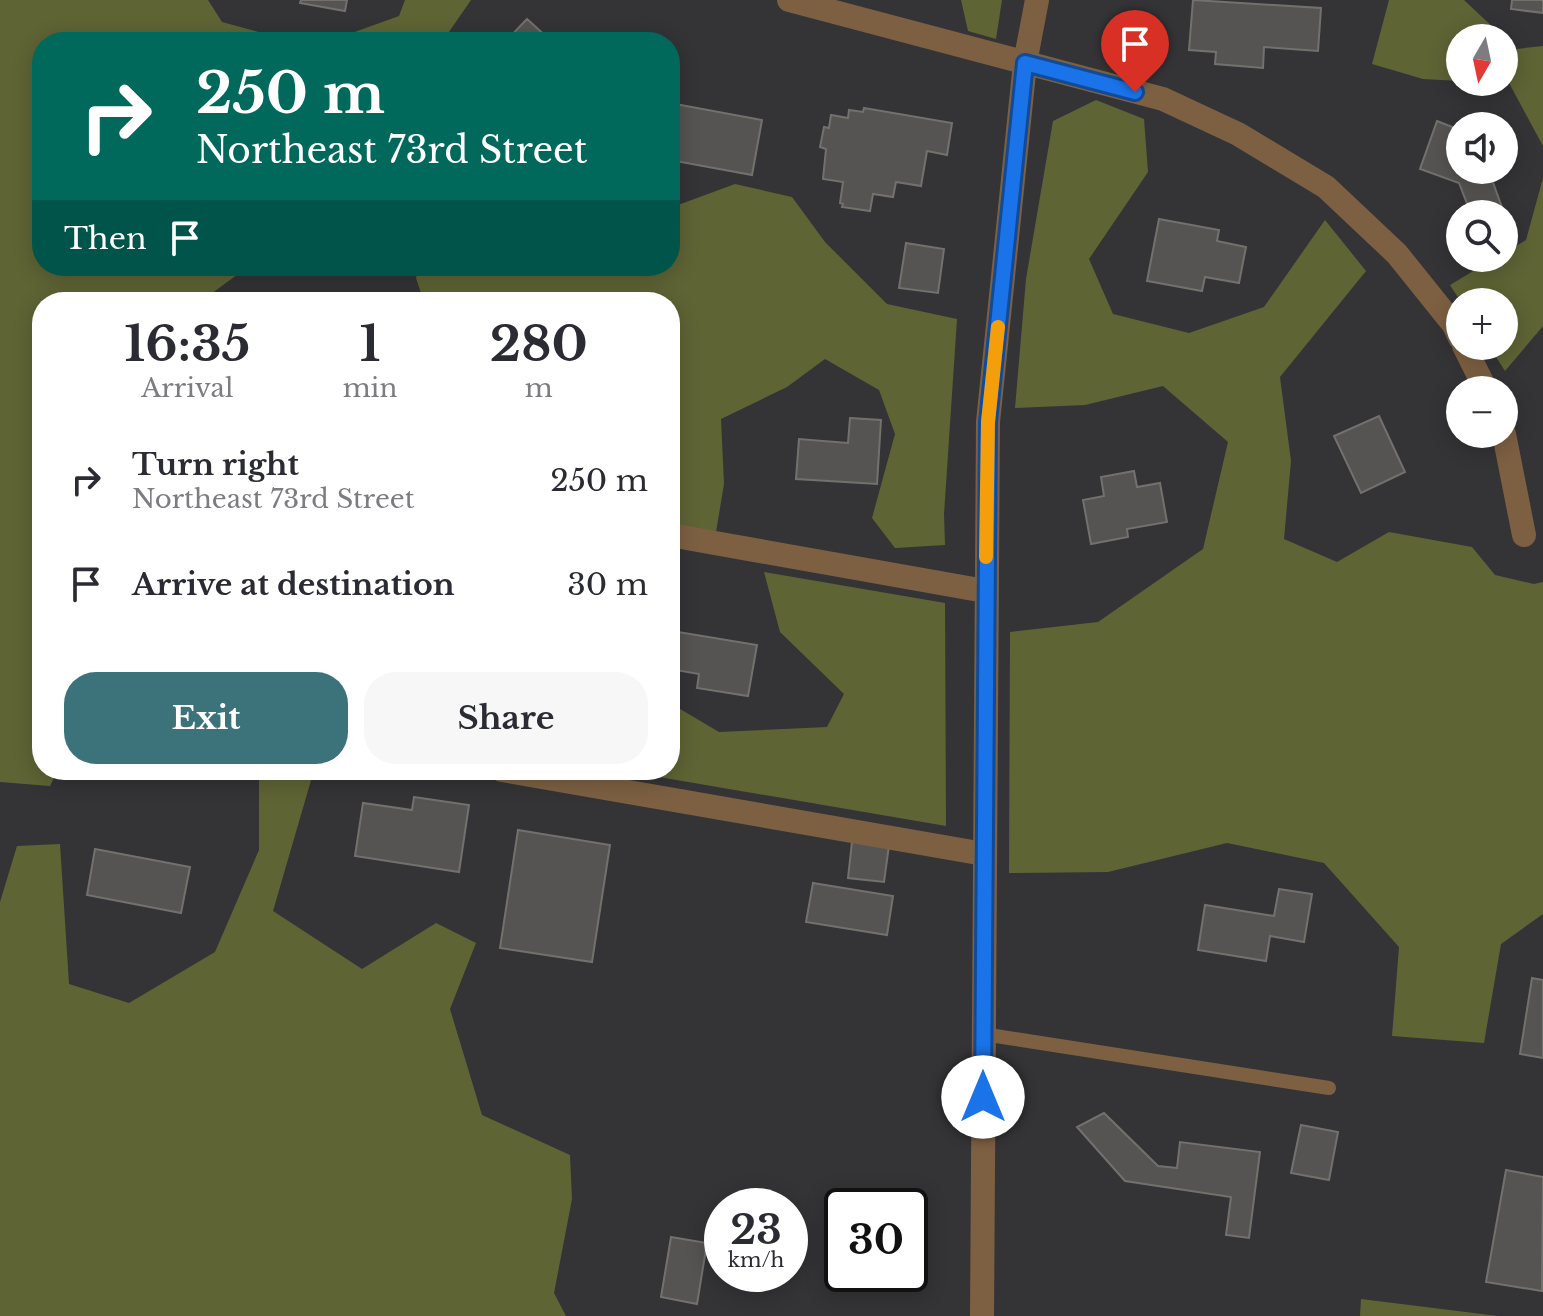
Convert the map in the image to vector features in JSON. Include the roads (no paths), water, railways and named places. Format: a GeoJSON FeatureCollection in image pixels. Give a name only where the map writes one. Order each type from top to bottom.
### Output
{"type":"FeatureCollection","features":[{"type":"Feature","properties":{"kind":"street"},"geometry":{"type":"LineString","coordinates":[[789,0],[1163,99],[1238,134],[1326,187],[1397,254],[1446,315]]}},
{"type":"Feature","properties":{"kind":"street"},"geometry":{"type":"LineString","coordinates":[[982,1316],[988,422],[1025,63],[1037,0]]}},
{"type":"Feature","properties":{"kind":"street"},"geometry":{"type":"LineString","coordinates":[[1507,448],[1524,535]]}},
{"type":"Feature","properties":{"kind":"street"},"geometry":{"type":"LineString","coordinates":[[680,537],[985,591]]}},
{"type":"Feature","properties":{"kind":"street"},"geometry":{"type":"LineString","coordinates":[[559,780],[984,854]]}},
{"type":"Feature","properties":{"kind":"lane"},"geometry":{"type":"LineString","coordinates":[[983,1034],[1329,1088]]}}]}
